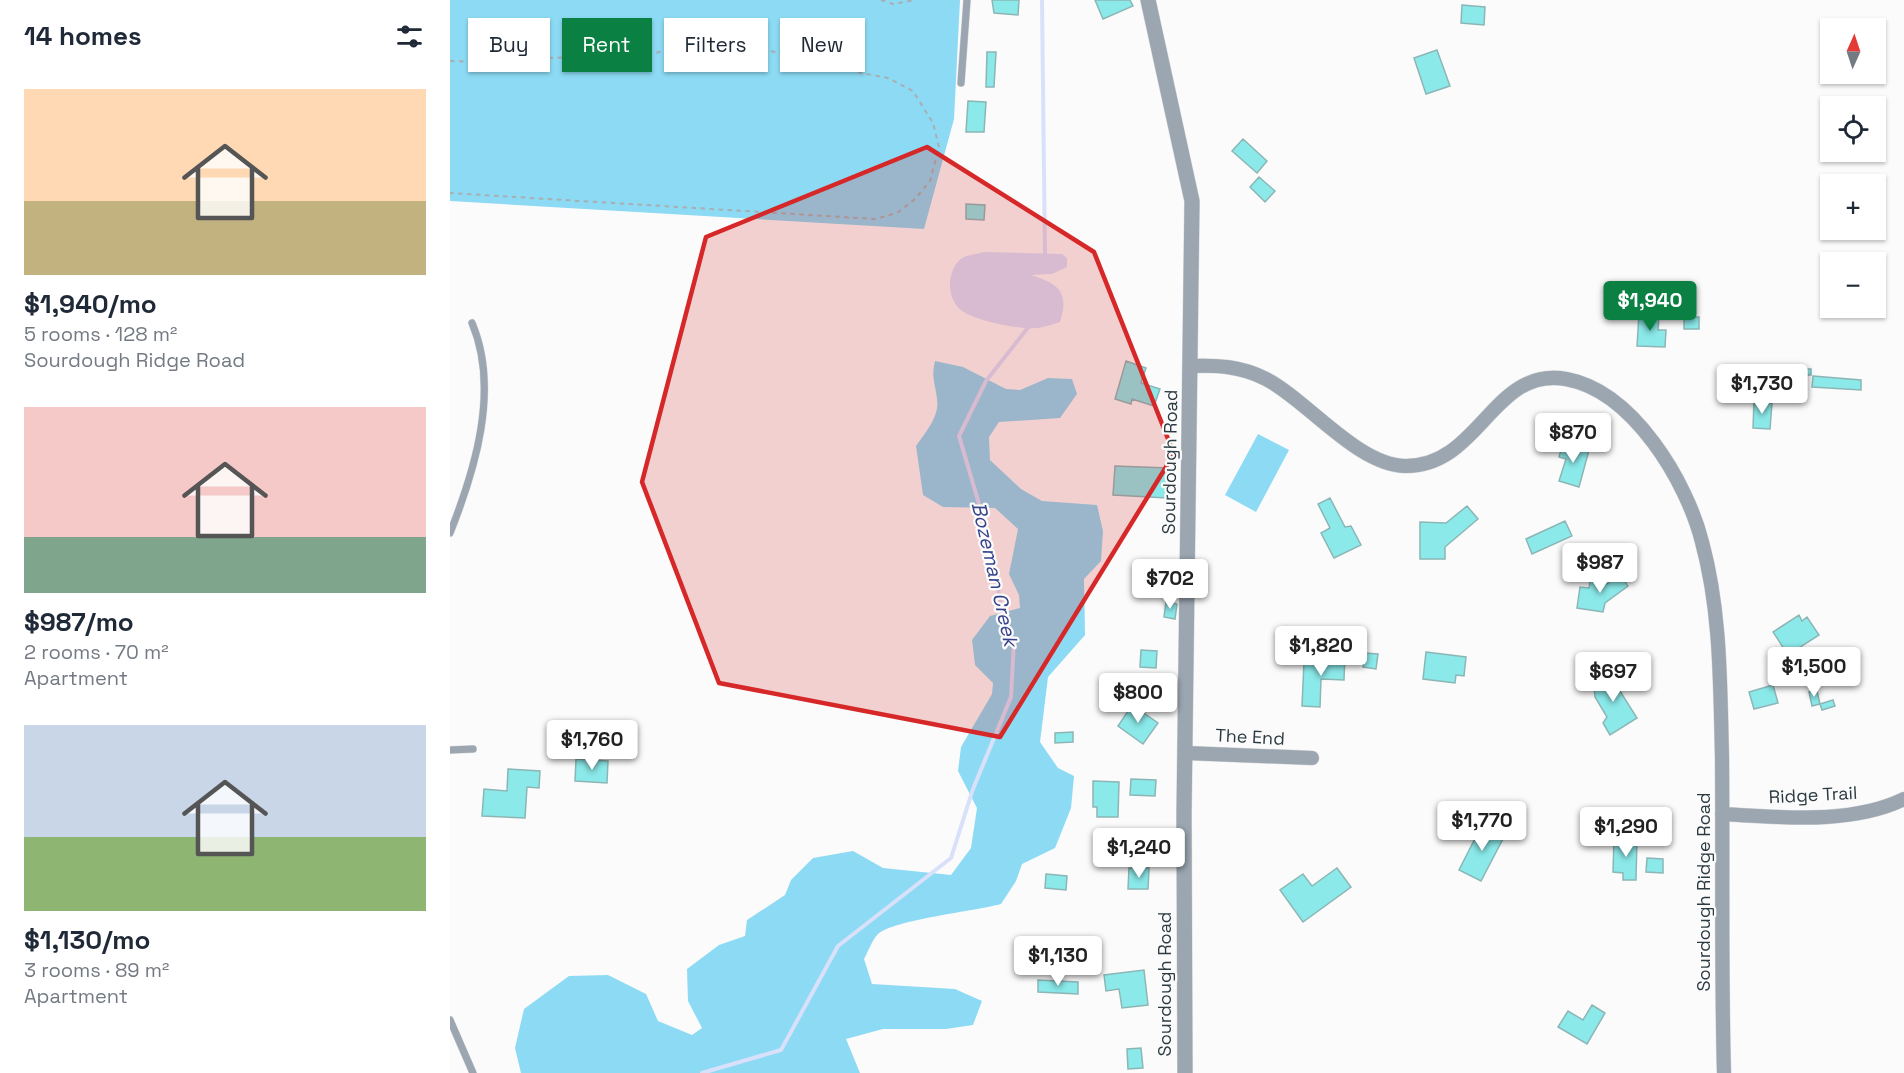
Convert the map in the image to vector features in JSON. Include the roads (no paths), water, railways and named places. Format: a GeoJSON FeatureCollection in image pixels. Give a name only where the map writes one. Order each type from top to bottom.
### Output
{"type":"FeatureCollection","features":[{"type":"Feature","properties":{"kind":"street","name":"Sourdough Road"},"geometry":{"type":"LineString","coordinates":[[1148,0],[1192,201],[1184,814],[1185,1073]]}},
{"type":"Feature","properties":{"kind":"street","name":"Sourdough Ridge Road"},"geometry":{"type":"LineString","coordinates":[[1190,366],[1218,365],[1238,368],[1264,378],[1288,392],[1330,429],[1353,444],[1378,458],[1404,466],[1430,462],[1455,448],[1477,431],[1514,389],[1540,379],[1567,379],[1593,390],[1617,405],[1637,423],[1671,467],[1695,517],[1703,544],[1714,598],[1720,653],[1724,1073]]}},
{"type":"Feature","properties":{"kind":"street","name":"The End"},"geometry":{"type":"LineString","coordinates":[[1186,753],[1312,758]]}},
{"type":"Feature","properties":{"kind":"street","name":"Ridge Trail"},"geometry":{"type":"LineString","coordinates":[[1722,814],[1835,815],[1889,807],[1904,799]]}},
{"type":"Feature","properties":{"kind":"lane"},"geometry":{"type":"LineString","coordinates":[[961,83],[967,0]]}},
{"type":"Feature","properties":{"kind":"lane"},"geometry":{"type":"LineString","coordinates":[[450,533],[465,497],[474,462],[482,408],[483,369],[472,323]]}},
{"type":"Feature","properties":{"kind":"lane"},"geometry":{"type":"LineString","coordinates":[[450,750],[473,749]]}},
{"type":"Feature","properties":{"kind":"lane"},"geometry":{"type":"LineString","coordinates":[[450,1020],[473,1073]]}},
{"type":"Feature","properties":{"kind":"waterway","name":"Bozeman Creek"},"geometry":{"type":"LineString","coordinates":[[1042,0],[1045,257]]}},
{"type":"Feature","properties":{"kind":"waterway","name":"Bozeman Creek"},"geometry":{"type":"LineString","coordinates":[[702,1073],[781,1050],[838,946],[951,858],[973,789],[1011,697],[1014,641],[1005,626],[987,531],[959,436],[986,381],[1030,325]]}}]}
